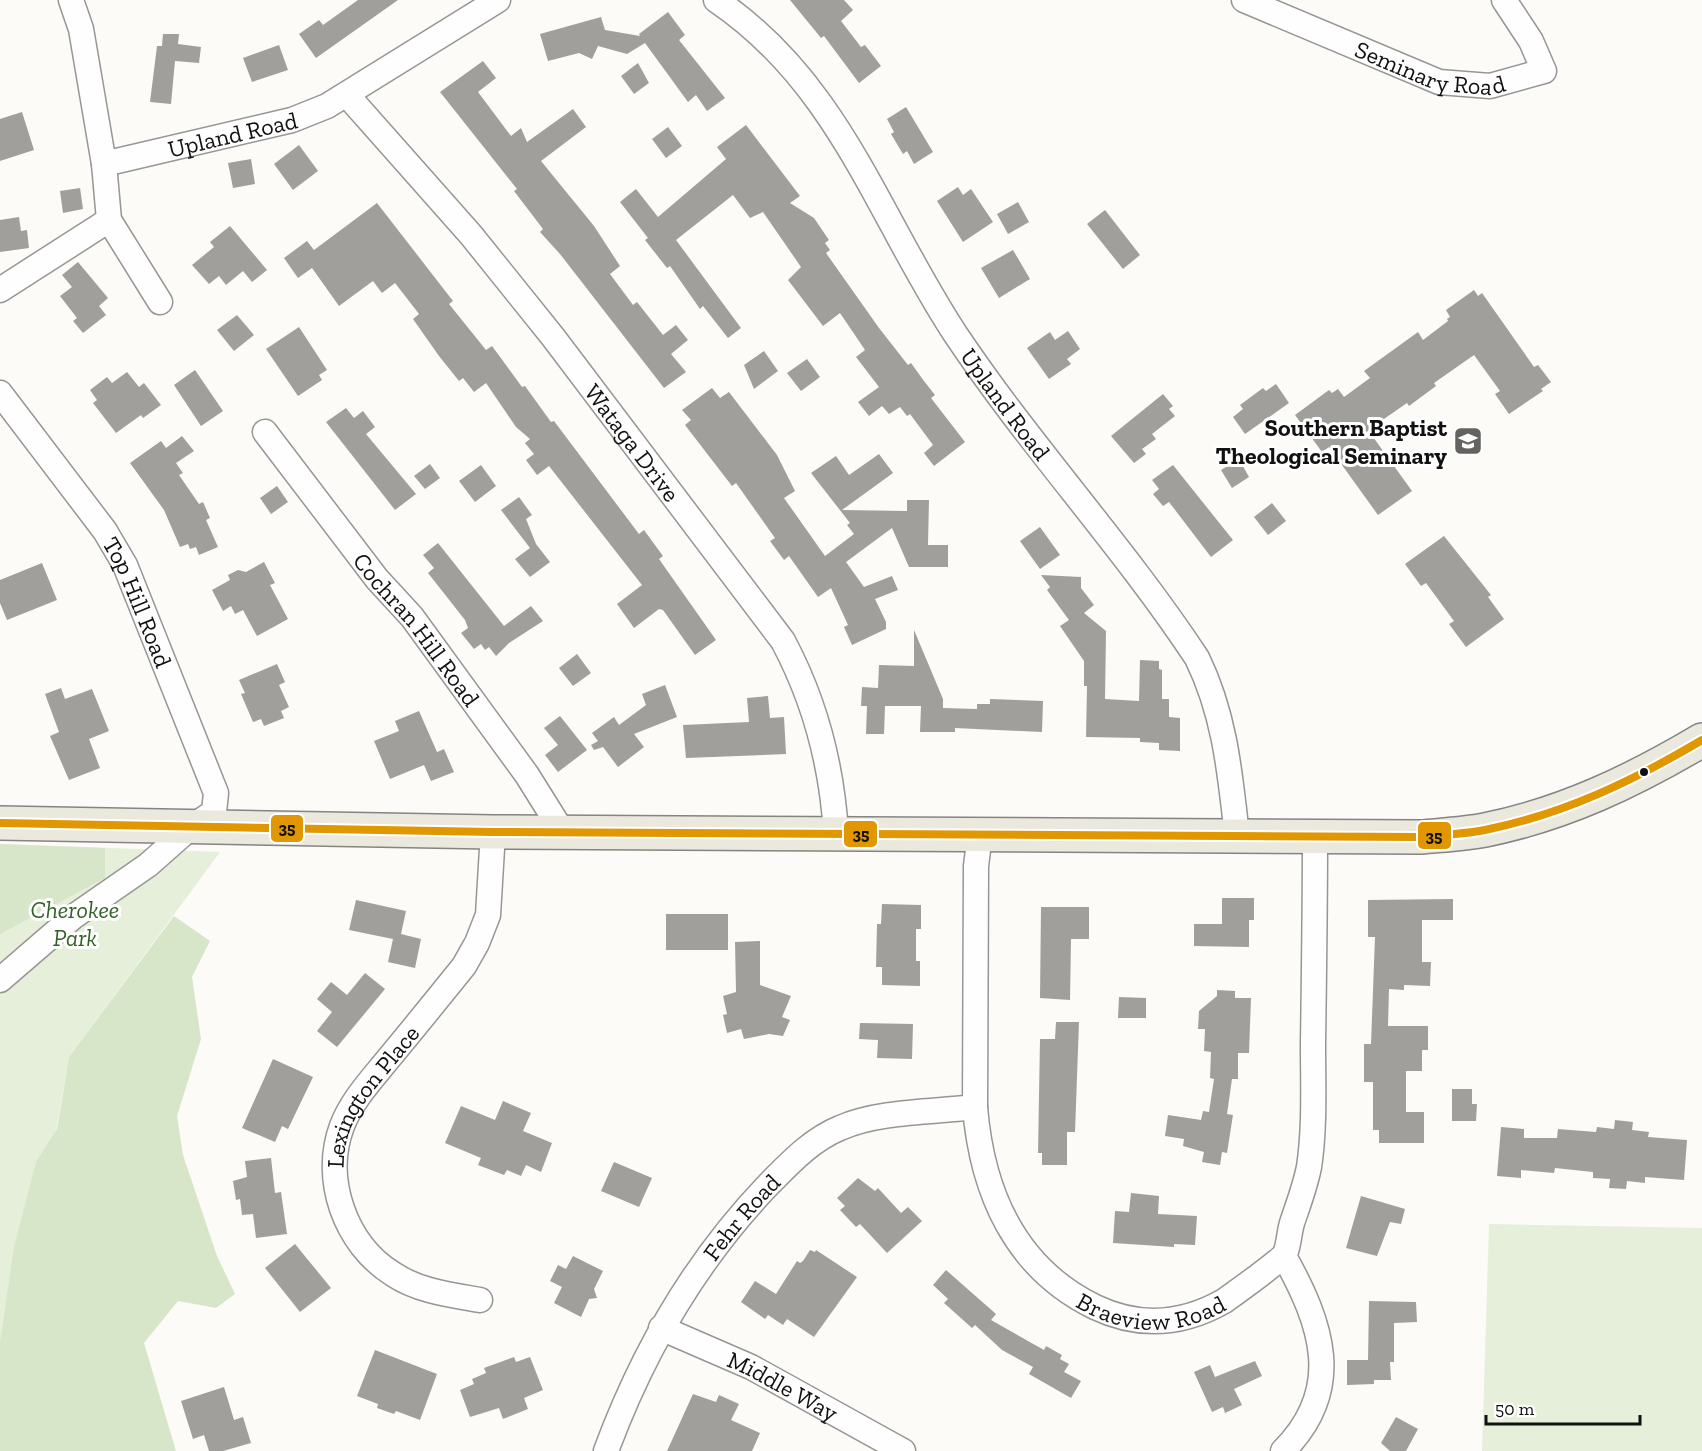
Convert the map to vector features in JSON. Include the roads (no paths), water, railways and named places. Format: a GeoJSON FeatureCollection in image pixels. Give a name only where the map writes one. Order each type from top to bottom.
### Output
{"type":"FeatureCollection","features":[{"type":"Feature","properties":{"kind":"main road"},"geometry":{"type":"LineString","coordinates":[[0,823],[493,832],[1421,837],[1492,828],[1556,812],[1611,790],[1699,749]]}},
{"type":"Feature","properties":{"kind":"street"},"geometry":{"type":"LineString","coordinates":[[72,0],[81,29],[104,164],[109,220],[160,302]]}},
{"type":"Feature","properties":{"kind":"street","name":"Upland Road"},"geometry":{"type":"LineString","coordinates":[[104,164],[292,120],[327,106],[498,0]]}},
{"type":"Feature","properties":{"kind":"street","name":"Upland Road"},"geometry":{"type":"LineString","coordinates":[[716,0],[767,42],[798,74],[836,124],[955,333],[993,388],[1197,658],[1211,686],[1227,743],[1237,836]]}},
{"type":"Feature","properties":{"kind":"street","name":"Seminary Road"},"geometry":{"type":"LineString","coordinates":[[1244,0],[1439,82],[1490,86],[1544,71],[1531,41],[1504,0]]}},
{"type":"Feature","properties":{"kind":"street","name":"Wataga Drive"},"geometry":{"type":"LineString","coordinates":[[347,95],[471,235],[553,337],[783,641],[800,672],[814,708],[834,803],[836,834]]}},
{"type":"Feature","properties":{"kind":"street"},"geometry":{"type":"LineString","coordinates":[[0,290],[109,220]]}},
{"type":"Feature","properties":{"kind":"street","name":"Top Hill Road"},"geometry":{"type":"LineString","coordinates":[[0,393],[105,531],[125,565],[216,793],[214,812],[205,820],[190,827]]}},
{"type":"Feature","properties":{"kind":"street","name":"Cochran Hill Road"},"geometry":{"type":"LineString","coordinates":[[265,432],[377,579],[412,616],[527,775],[562,831]]}},
{"type":"Feature","properties":{"kind":"street"},"geometry":{"type":"LineString","coordinates":[[0,980],[73,917],[147,865],[190,827]]}},
{"type":"Feature","properties":{"kind":"street","name":"Lexington Place"},"geometry":{"type":"LineString","coordinates":[[480,1300],[420,1287],[395,1276],[368,1253],[357,1240],[343,1212],[335,1177],[335,1161],[343,1125],[356,1099],[464,966],[477,943],[490,905],[493,832]]}},
{"type":"Feature","properties":{"kind":"street","name":"Braeview Road"},"geometry":{"type":"LineString","coordinates":[[980,834],[976,866],[975,1107],[978,1140],[992,1193],[1018,1243],[1053,1281],[1069,1294],[1105,1312],[1148,1322],[1186,1318],[1208,1310],[1231,1297],[1284,1256]]}},
{"type":"Feature","properties":{"kind":"street"},"geometry":{"type":"LineString","coordinates":[[1283,1451],[1311,1414],[1318,1396],[1322,1363],[1314,1318],[1284,1256],[1309,1166],[1313,1078],[1315,836]]}},
{"type":"Feature","properties":{"kind":"street","name":"Fehr Road"},"geometry":{"type":"LineString","coordinates":[[606,1451],[624,1400],[661,1328],[707,1257],[752,1202],[795,1157],[823,1136],[858,1121],[975,1107]]}},
{"type":"Feature","properties":{"kind":"street","name":"Middle Way"},"geometry":{"type":"LineString","coordinates":[[661,1328],[751,1367],[903,1451]]}},
{"type":"Feature","properties":{"kind":"place","name":"Southern Baptist Theological Seminary"},"geometry":{"type":"Point","coordinates":[1468,441]}},
{"type":"Feature","properties":{"kind":"park label","name":"Cherokee Park"},"geometry":{"type":"Point","coordinates":[75,923]}}]}
